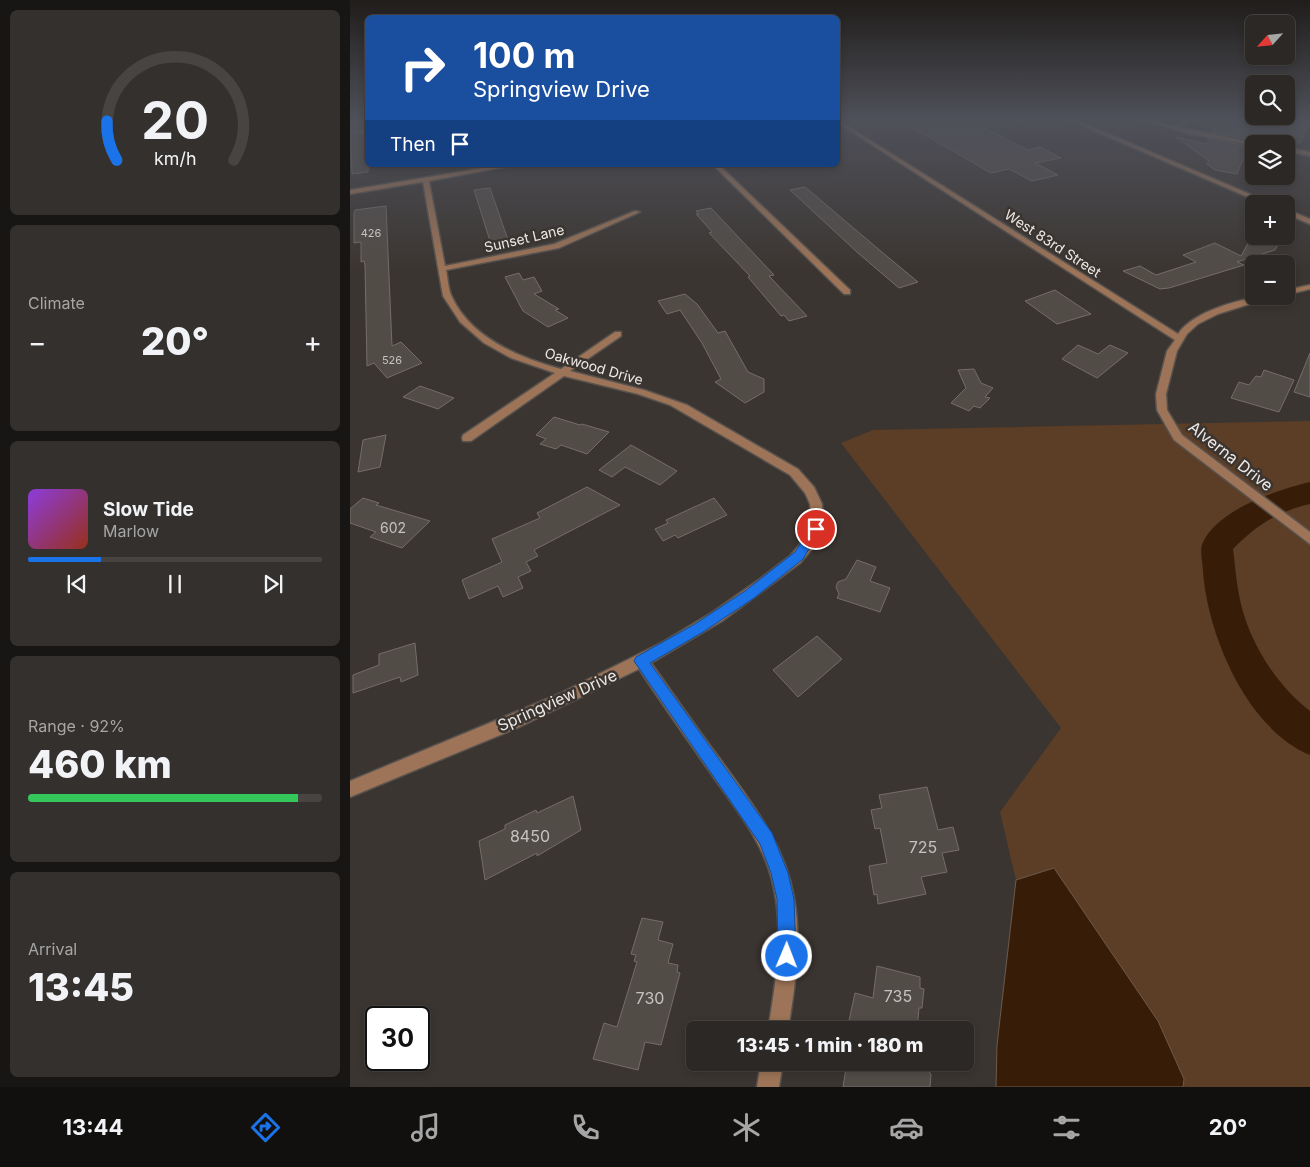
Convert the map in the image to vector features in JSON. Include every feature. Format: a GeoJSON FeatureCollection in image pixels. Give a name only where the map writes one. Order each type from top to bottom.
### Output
{"type":"FeatureCollection","features":[{"type":"Feature","properties":{"kind":"street"},"geometry":{"type":"LineString","coordinates":[[350,192],[477,171]]}},
{"type":"Feature","properties":{"kind":"street"},"geometry":{"type":"LineString","coordinates":[[722,171],[847,292]]}},
{"type":"Feature","properties":{"kind":"street","name":"West 83rd Street"},"geometry":{"type":"LineString","coordinates":[[916,171],[1178,338]]}},
{"type":"Feature","properties":{"kind":"street"},"geometry":{"type":"LineString","coordinates":[[1192,171],[1249,195]]}},
{"type":"Feature","properties":{"kind":"street","name":"Oakwood Drive"},"geometry":{"type":"LineString","coordinates":[[426,179],[445,287],[452,305],[471,328],[503,350],[529,362],[670,401],[794,472],[803,480],[815,500],[816,529]]}},
{"type":"Feature","properties":{"kind":"street","name":"Sunset Lane"},"geometry":{"type":"LineString","coordinates":[[442,269],[561,244],[637,212]]}},
{"type":"Feature","properties":{"kind":"street"},"geometry":{"type":"LineString","coordinates":[[1295,215],[1310,222]]}},
{"type":"Feature","properties":{"kind":"street"},"geometry":{"type":"LineString","coordinates":[[1295,290],[1310,287]]}},
{"type":"Feature","properties":{"kind":"street","name":"Alverna Drive"},"geometry":{"type":"LineString","coordinates":[[1245,302],[1208,314],[1190,326],[1178,338],[1172,351],[1161,394],[1162,410],[1178,437],[1310,539]]}},
{"type":"Feature","properties":{"kind":"street"},"geometry":{"type":"LineString","coordinates":[[467,438],[618,334]]}},
{"type":"Feature","properties":{"kind":"street","name":"Springview Drive"},"geometry":{"type":"LineString","coordinates":[[350,789],[552,705],[641,661],[691,633],[750,595],[799,556],[816,529]]}},
{"type":"Feature","properties":{"kind":"street"},"geometry":{"type":"LineString","coordinates":[[641,661],[761,829],[780,873],[786,899],[788,941],[785,987],[779,1021]]}},
{"type":"Feature","properties":{"kind":"street"},"geometry":{"type":"LineString","coordinates":[[768,1087],[771,1071]]}},
{"type":"Feature","properties":{"kind":"shaded area"},"geometry":{"type":"Polygon","coordinates":[[[1310,421],[1310,1087],[1183,1087],[1184,1079],[1054,868],[1016,880],[1000,812],[1061,728],[841,443],[873,430],[1310,421]]]}},
{"type":"Feature","properties":{"kind":"shaded area"},"geometry":{"type":"Polygon","coordinates":[[[1054,868],[1158,1021],[1184,1079],[1183,1087],[996,1087],[997,1045],[1016,880],[1054,868]]]}},
{"type":"Feature","properties":{"kind":"building"},"geometry":{"type":"Polygon","coordinates":[[[352,171],[368,171],[368,172],[352,174],[352,171]]]}},
{"type":"Feature","properties":{"kind":"building"},"geometry":{"type":"Polygon","coordinates":[[[987,171],[1001,171],[991,173],[987,171]]]}},
{"type":"Feature","properties":{"kind":"building"},"geometry":{"type":"Polygon","coordinates":[[[1012,171],[1050,171],[1058,175],[1032,181],[1012,171]]]}},
{"type":"Feature","properties":{"kind":"building"},"geometry":{"type":"Polygon","coordinates":[[[1219,171],[1238,171],[1237,174],[1219,171]]]}},
{"type":"Feature","properties":{"kind":"building"},"geometry":{"type":"Polygon","coordinates":[[[805,187],[918,282],[899,288],[790,190],[805,187]]]}},
{"type":"Feature","properties":{"kind":"building"},"geometry":{"type":"Polygon","coordinates":[[[490,188],[508,240],[491,244],[474,190],[490,188]]]}},
{"type":"Feature","properties":{"kind":"building"},"geometry":{"type":"Polygon","coordinates":[[[386,206],[392,346],[401,342],[422,363],[387,378],[374,363],[367,366],[365,265],[364,261],[361,262],[361,242],[354,243],[355,210],[386,206]]]}},
{"type":"Feature","properties":{"kind":"building"},"geometry":{"type":"Polygon","coordinates":[[[711,208],[774,275],[769,276],[807,316],[789,321],[784,315],[781,316],[748,277],[750,276],[709,233],[712,232],[696,214],[699,214],[696,211],[711,208]]]}},
{"type":"Feature","properties":{"kind":"building"},"geometry":{"type":"Polygon","coordinates":[[[1215,243],[1241,256],[1247,245],[1278,245],[1275,250],[1259,255],[1245,255],[1245,259],[1237,262],[1244,265],[1169,288],[1160,289],[1123,271],[1140,266],[1156,275],[1196,262],[1183,255],[1215,243]]]}},
{"type":"Feature","properties":{"kind":"building"},"geometry":{"type":"Polygon","coordinates":[[[519,273],[523,280],[534,277],[542,291],[534,294],[559,309],[555,310],[568,318],[548,327],[523,311],[505,277],[519,273]]]}},
{"type":"Feature","properties":{"kind":"building"},"geometry":{"type":"Polygon","coordinates":[[[1055,290],[1091,314],[1057,324],[1025,301],[1055,290]]]}},
{"type":"Feature","properties":{"kind":"building"},"geometry":{"type":"Polygon","coordinates":[[[685,294],[697,304],[718,333],[725,331],[748,372],[764,379],[764,392],[745,403],[715,382],[721,379],[702,343],[680,310],[667,314],[658,301],[685,294]]]}},
{"type":"Feature","properties":{"kind":"building"},"geometry":{"type":"Polygon","coordinates":[[[1078,345],[1098,354],[1110,345],[1128,353],[1097,378],[1062,359],[1078,345]]]}},
{"type":"Feature","properties":{"kind":"building"},"geometry":{"type":"Polygon","coordinates":[[[1310,353],[1310,397],[1294,392],[1310,353]]]}},
{"type":"Feature","properties":{"kind":"building"},"geometry":{"type":"Polygon","coordinates":[[[974,369],[981,383],[993,388],[985,397],[990,398],[980,408],[974,406],[969,411],[951,403],[966,388],[958,370],[974,369]]]}},
{"type":"Feature","properties":{"kind":"building"},"geometry":{"type":"Polygon","coordinates":[[[1264,370],[1294,380],[1279,412],[1231,398],[1239,382],[1249,385],[1256,376],[1261,377],[1264,370]]]}},
{"type":"Feature","properties":{"kind":"building"},"geometry":{"type":"Polygon","coordinates":[[[420,386],[454,398],[438,409],[403,397],[420,386]]]}},
{"type":"Feature","properties":{"kind":"building"},"geometry":{"type":"Polygon","coordinates":[[[554,417],[609,432],[587,454],[561,445],[556,449],[540,444],[546,439],[536,435],[554,417]]]}},
{"type":"Feature","properties":{"kind":"building"},"geometry":{"type":"Polygon","coordinates":[[[386,435],[380,467],[358,472],[363,440],[386,435]]]}},
{"type":"Feature","properties":{"kind":"building"},"geometry":{"type":"Polygon","coordinates":[[[631,445],[677,471],[660,485],[625,467],[612,477],[599,470],[631,445]]]}},
{"type":"Feature","properties":{"kind":"building"},"geometry":{"type":"Polygon","coordinates":[[[587,487],[620,505],[534,550],[538,556],[526,562],[531,571],[518,577],[523,588],[503,597],[498,586],[469,599],[462,580],[502,562],[492,539],[540,518],[537,513],[587,487]]]}},
{"type":"Feature","properties":{"kind":"building"},"geometry":{"type":"Polygon","coordinates":[[[363,498],[379,503],[376,505],[430,521],[402,548],[370,537],[376,532],[350,523],[350,509],[363,498]]]}},
{"type":"Feature","properties":{"kind":"building"},"geometry":{"type":"Polygon","coordinates":[[[714,498],[727,515],[678,538],[675,535],[663,541],[655,529],[668,523],[666,520],[714,498]]]}},
{"type":"Feature","properties":{"kind":"building"},"geometry":{"type":"Polygon","coordinates":[[[857,560],[876,567],[870,581],[890,588],[880,612],[837,598],[839,594],[836,587],[838,582],[846,579],[857,560]]]}},
{"type":"Feature","properties":{"kind":"building"},"geometry":{"type":"Polygon","coordinates":[[[817,636],[842,659],[798,697],[773,670],[817,636]]]}},
{"type":"Feature","properties":{"kind":"building"},"geometry":{"type":"Polygon","coordinates":[[[415,643],[418,675],[401,682],[400,677],[353,693],[353,675],[379,665],[379,654],[415,643]]]}},
{"type":"Feature","properties":{"kind":"building"},"geometry":{"type":"Polygon","coordinates":[[[927,787],[938,830],[953,827],[959,850],[942,853],[947,872],[921,877],[926,894],[878,904],[877,894],[874,895],[869,866],[887,863],[880,828],[875,829],[871,810],[882,808],[879,795],[927,787]]]}},
{"type":"Feature","properties":{"kind":"building"},"geometry":{"type":"Polygon","coordinates":[[[573,796],[581,830],[537,856],[537,853],[485,880],[479,841],[505,829],[505,825],[536,810],[537,813],[573,796]]]}},
{"type":"Feature","properties":{"kind":"building"},"geometry":{"type":"Polygon","coordinates":[[[642,918],[663,922],[658,940],[673,944],[668,963],[678,965],[677,972],[680,973],[661,1045],[645,1042],[638,1070],[593,1059],[604,1023],[617,1027],[637,962],[634,961],[636,955],[631,954],[642,918]]]}},
{"type":"Feature","properties":{"kind":"building"},"geometry":{"type":"Polygon","coordinates":[[[877,966],[920,977],[920,988],[924,989],[922,1008],[919,1008],[918,1021],[849,1021],[855,993],[873,998],[877,966]]]}},
{"type":"Feature","properties":{"kind":"building"},"geometry":{"type":"Polygon","coordinates":[[[846,1071],[929,1071],[931,1075],[930,1087],[843,1087],[846,1071]]]}},
{"type":"Feature","properties":{"kind":"waterway"},"geometry":{"type":"LineString","coordinates":[[1310,493],[1288,498],[1247,517],[1217,545],[1222,596],[1238,649],[1278,710],[1310,735]]}},
{"type":"Feature","properties":{"kind":"route"},"geometry":{"type":"LineString","coordinates":[[787,956],[786,899],[780,873],[766,839],[761,829],[753,821],[641,661],[683,638],[750,595],[799,556],[816,529]]}}]}
